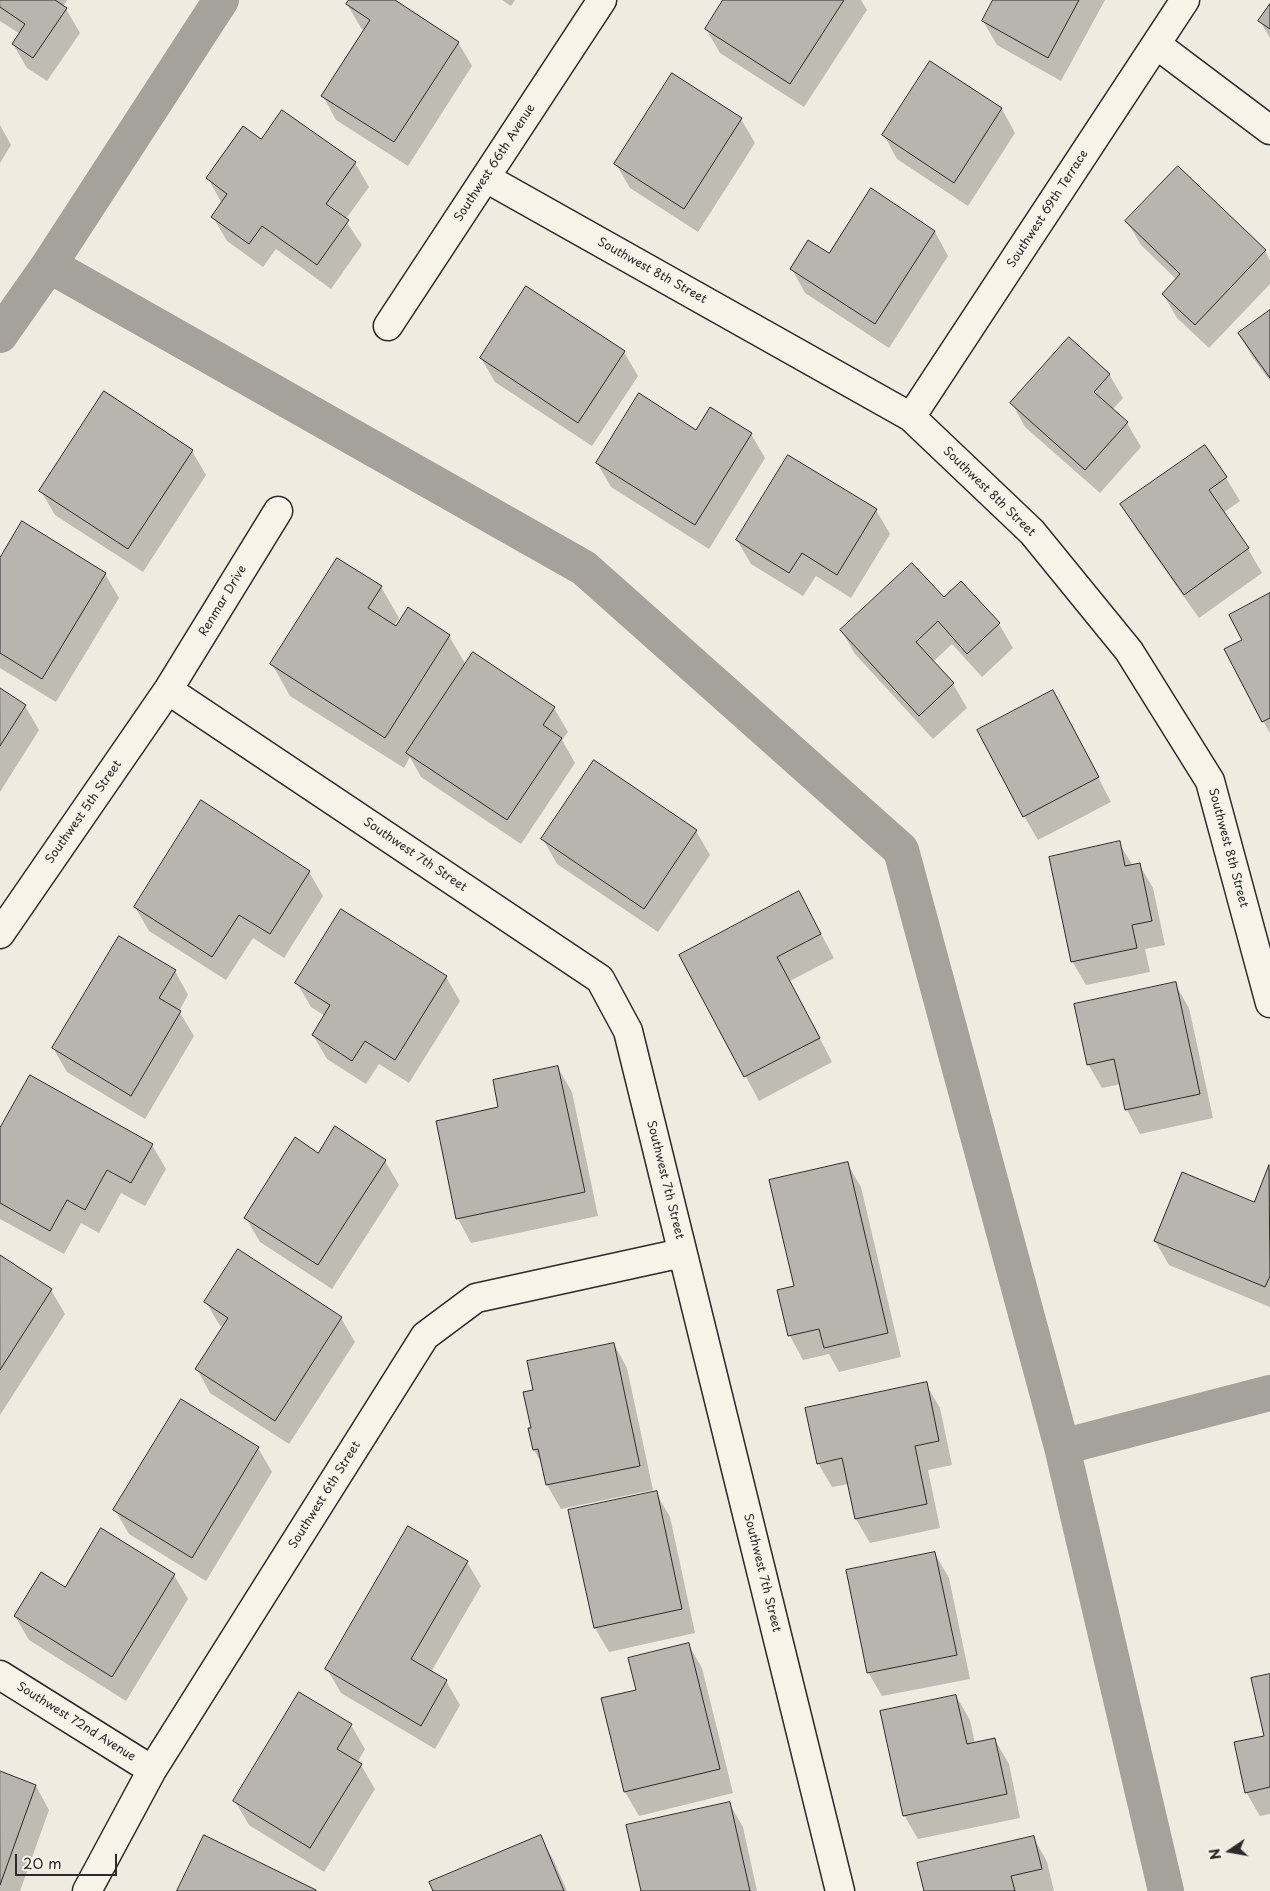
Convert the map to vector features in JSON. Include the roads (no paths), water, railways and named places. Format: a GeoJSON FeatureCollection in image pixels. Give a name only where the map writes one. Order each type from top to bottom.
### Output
{"type":"FeatureCollection","features":[{"type":"Feature","properties":{"kind":"street","name":"Southwest 66th Avenue"},"geometry":{"type":"LineString","coordinates":[[388,326],[602,0]]}},
{"type":"Feature","properties":{"kind":"street","name":"Southwest 69th Terrace"},"geometry":{"type":"LineString","coordinates":[[910,417],[1186,0]]}},
{"type":"Feature","properties":{"kind":"street"},"geometry":{"type":"LineString","coordinates":[[1156,45],[1270,130]]}},
{"type":"Feature","properties":{"kind":"street","name":"Southwest 8th Street"},"geometry":{"type":"LineString","coordinates":[[486,178],[910,417],[1032,532],[1130,651],[1210,781],[1270,1003]]}},
{"type":"Feature","properties":{"kind":"street","name":"Renmar Drive"},"geometry":{"type":"LineString","coordinates":[[168,690],[278,511]]}},
{"type":"Feature","properties":{"kind":"street","name":"Southwest 5th Street"},"geometry":{"type":"LineString","coordinates":[[0,934],[168,690]]}},
{"type":"Feature","properties":{"kind":"street","name":"Southwest 7th Street"},"geometry":{"type":"LineString","coordinates":[[168,690],[600,979],[628,1030],[840,1891]]}},
{"type":"Feature","properties":{"kind":"street","name":"Southwest 6th Street"},"geometry":{"type":"LineString","coordinates":[[87,1891],[152,1770],[425,1336],[476,1298],[682,1253]]}},
{"type":"Feature","properties":{"kind":"street","name":"Southwest 72nd Avenue"},"geometry":{"type":"LineString","coordinates":[[0,1675],[152,1770]]}},
{"type":"Feature","properties":{"kind":"waterway"},"geometry":{"type":"LineString","coordinates":[[0,335],[49,265],[221,0]]}},
{"type":"Feature","properties":{"kind":"waterway"},"geometry":{"type":"LineString","coordinates":[[49,265],[584,568],[901,850],[1062,1447],[1270,1393]]}},
{"type":"Feature","properties":{"kind":"waterway"},"geometry":{"type":"LineString","coordinates":[[1062,1447],[1166,1891]]}}]}
